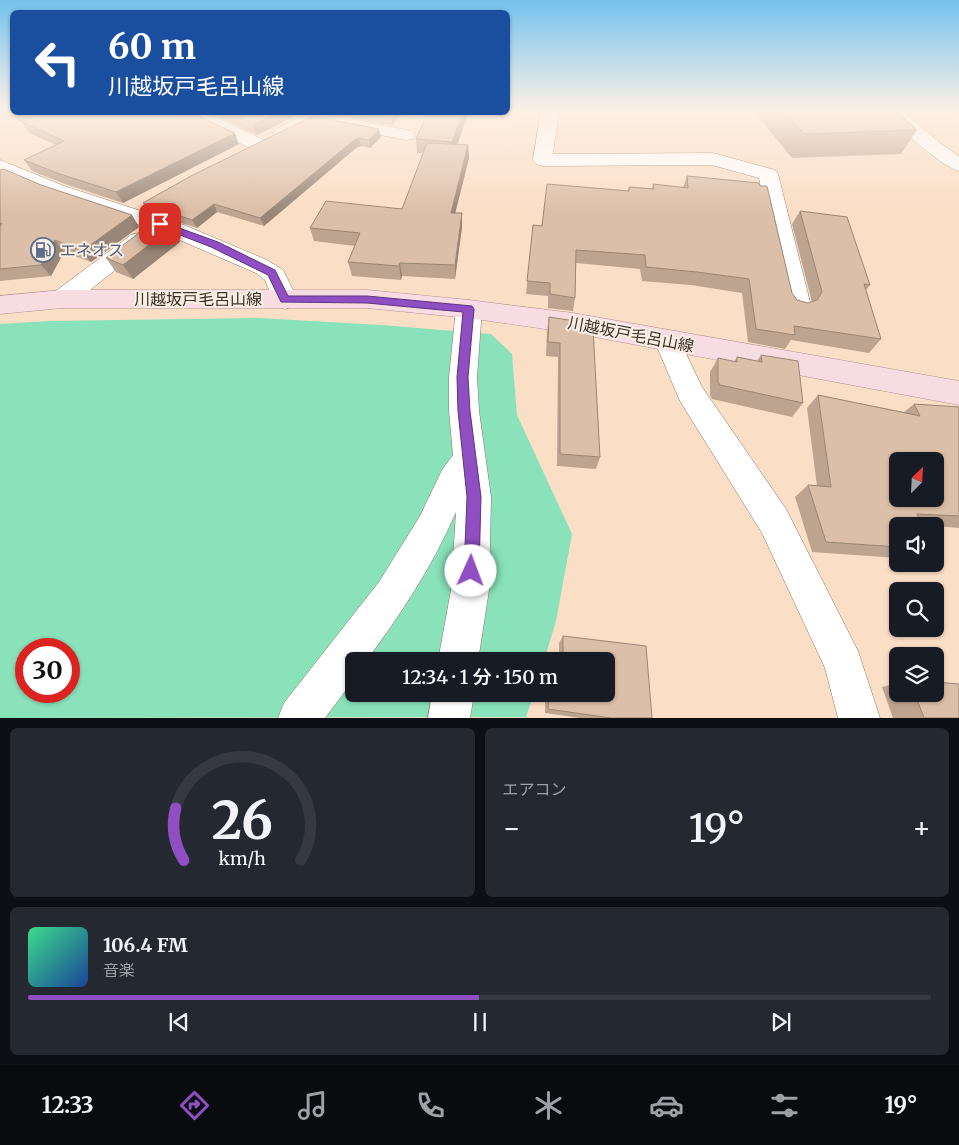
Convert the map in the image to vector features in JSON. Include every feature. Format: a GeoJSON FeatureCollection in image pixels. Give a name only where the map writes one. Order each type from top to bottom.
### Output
{"type":"FeatureCollection","features":[{"type":"Feature","properties":{"kind":"main road","name":"川越坂戸毛呂山線"},"geometry":{"type":"LineString","coordinates":[[0,305],[62,299],[367,299],[469,309],[573,323],[668,342],[959,394]]}},
{"type":"Feature","properties":{"kind":"street"},"geometry":{"type":"LineString","coordinates":[[241,154],[259,145]]}},
{"type":"Feature","properties":{"kind":"street"},"geometry":{"type":"LineString","coordinates":[[545,145],[543,160],[713,159],[768,174],[798,306]]}},
{"type":"Feature","properties":{"kind":"street"},"geometry":{"type":"LineString","coordinates":[[930,145],[959,165]]}},
{"type":"Feature","properties":{"kind":"street"},"geometry":{"type":"LineString","coordinates":[[0,166],[37,182],[136,208],[160,224],[215,245],[272,273],[285,300]]}},
{"type":"Feature","properties":{"kind":"street"},"geometry":{"type":"LineString","coordinates":[[62,299],[160,224]]}},
{"type":"Feature","properties":{"kind":"street"},"geometry":{"type":"LineString","coordinates":[[460,652],[470,590],[474,497],[463,377],[469,309]]}},
{"type":"Feature","properties":{"kind":"street"},"geometry":{"type":"LineString","coordinates":[[668,342],[690,393],[774,521],[844,665],[859,718]]}},
{"type":"Feature","properties":{"kind":"street"},"geometry":{"type":"LineString","coordinates":[[299,718],[392,595],[432,528],[454,482],[469,458]]}},
{"type":"Feature","properties":{"kind":"street"},"geometry":{"type":"LineString","coordinates":[[449,718],[452,702]]}},
{"type":"Feature","properties":{"kind":"green space"},"geometry":{"type":"Polygon","coordinates":[[[259,318],[491,334],[512,354],[517,415],[572,534],[556,621],[547,652],[345,652],[345,702],[531,702],[526,717],[0,718],[0,324],[49,321],[259,318]]]}},
{"type":"Feature","properties":{"kind":"building"},"geometry":{"type":"Polygon","coordinates":[[[57,145],[212,145],[116,192],[24,160],[57,145]]]}},
{"type":"Feature","properties":{"kind":"building"},"geometry":{"type":"Polygon","coordinates":[[[255,145],[349,145],[260,218],[214,204],[192,220],[143,203],[191,176],[255,145]]]}},
{"type":"Feature","properties":{"kind":"building"},"geometry":{"type":"Polygon","coordinates":[[[426,145],[468,145],[451,213],[462,213],[455,265],[400,263],[399,266],[348,262],[360,233],[310,228],[326,201],[402,209],[426,145]]]}},
{"type":"Feature","properties":{"kind":"building"},"geometry":{"type":"Polygon","coordinates":[[[4,169],[41,185],[132,215],[82,251],[55,240],[41,265],[0,269],[0,227],[2,223],[0,224],[0,170],[4,169]]]}},
{"type":"Feature","properties":{"kind":"building"},"geometry":{"type":"Polygon","coordinates":[[[687,176],[759,183],[760,186],[767,186],[792,293],[797,300],[808,303],[817,300],[822,292],[800,211],[847,217],[870,285],[864,284],[881,339],[794,326],[795,335],[756,329],[749,279],[646,267],[645,255],[576,250],[575,298],[550,294],[550,283],[527,281],[533,225],[542,226],[547,184],[629,191],[629,187],[654,189],[653,184],[688,188],[687,176]]]}},
{"type":"Feature","properties":{"kind":"building"},"geometry":{"type":"Polygon","coordinates":[[[155,221],[172,227],[123,265],[106,258],[155,221]]]}},
{"type":"Feature","properties":{"kind":"building"},"geometry":{"type":"Polygon","coordinates":[[[549,317],[575,321],[575,327],[593,329],[600,457],[560,454],[560,343],[548,342],[549,317]]]}},
{"type":"Feature","properties":{"kind":"building"},"geometry":{"type":"Polygon","coordinates":[[[761,355],[798,361],[803,403],[720,385],[718,382],[718,358],[737,362],[737,357],[762,362],[761,355]]]}},
{"type":"Feature","properties":{"kind":"building"},"geometry":{"type":"Polygon","coordinates":[[[818,395],[920,416],[914,404],[959,407],[959,516],[917,514],[918,517],[889,517],[889,546],[826,542],[808,485],[831,487],[818,395]]]}},
{"type":"Feature","properties":{"kind":"building"},"geometry":{"type":"Polygon","coordinates":[[[563,636],[646,646],[652,718],[611,718],[548,709],[548,702],[615,702],[615,652],[563,652],[563,636]]]}},
{"type":"Feature","properties":{"kind":"building"},"geometry":{"type":"Polygon","coordinates":[[[944,683],[959,684],[959,718],[924,718],[918,702],[944,702],[944,683]]]}},
{"type":"Feature","properties":{"kind":"place","name":"エネオス"},"geometry":{"type":"Point","coordinates":[43,250]}},
{"type":"Feature","properties":{"kind":"route"},"geometry":{"type":"LineString","coordinates":[[160,224],[215,245],[272,273],[285,300],[367,299],[469,309],[464,342],[463,377],[464,411],[474,497],[471,571]]}}]}
